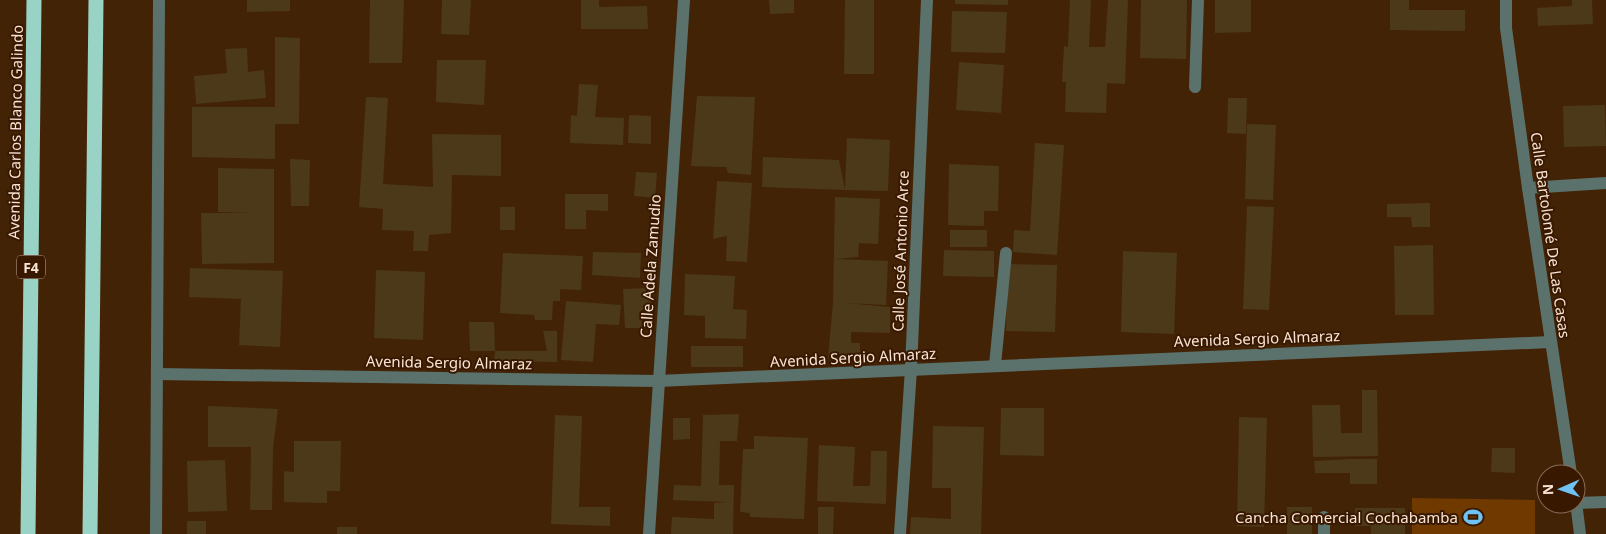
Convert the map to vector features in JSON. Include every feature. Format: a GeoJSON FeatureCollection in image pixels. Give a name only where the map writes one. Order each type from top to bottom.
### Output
{"type":"FeatureCollection","features":[{"type":"Feature","properties":{"kind":"highway","name":"Avenida Carlos Blanco Galindo"},"geometry":{"type":"LineString","coordinates":[[28,534],[34,0]]}},
{"type":"Feature","properties":{"kind":"highway"},"geometry":{"type":"LineString","coordinates":[[90,534],[96,0]]}},
{"type":"Feature","properties":{"kind":"street"},"geometry":{"type":"LineString","coordinates":[[156,534],[159,0]]}},
{"type":"Feature","properties":{"kind":"street","name":"Calle Adela Zamudio"},"geometry":{"type":"LineString","coordinates":[[649,534],[684,0]]}},
{"type":"Feature","properties":{"kind":"street","name":"Calle José Antonio Arce"},"geometry":{"type":"LineString","coordinates":[[900,534],[911,369],[927,0]]}},
{"type":"Feature","properties":{"kind":"street"},"geometry":{"type":"LineString","coordinates":[[1196,87],[1198,0]]}},
{"type":"Feature","properties":{"kind":"street","name":"Calle Bartolomé De Las Casas"},"geometry":{"type":"LineString","coordinates":[[1506,0],[1506,28],[1550,342],[1569,464]]}},
{"type":"Feature","properties":{"kind":"street"},"geometry":{"type":"LineString","coordinates":[[1528,188],[1606,183]]}},
{"type":"Feature","properties":{"kind":"street"},"geometry":{"type":"LineString","coordinates":[[995,365],[1006,253]]}},
{"type":"Feature","properties":{"kind":"street","name":"Avenida Sergio Almaraz"},"geometry":{"type":"LineString","coordinates":[[157,374],[658,381],[775,378],[995,365],[1550,342]]}},
{"type":"Feature","properties":{"kind":"street"},"geometry":{"type":"LineString","coordinates":[[1586,503],[1606,502]]}},
{"type":"Feature","properties":{"kind":"street"},"geometry":{"type":"LineString","coordinates":[[1577,514],[1580,534]]}},
{"type":"Feature","properties":{"kind":"street"},"geometry":{"type":"LineString","coordinates":[[1324,517],[1324,534]]}},
{"type":"Feature","properties":{"kind":"shaded area","name":"Cancha Comercial Cochabamba"},"geometry":{"type":"Polygon","coordinates":[[[1412,498],[1535,500],[1535,534],[1412,534],[1412,498]]]}},
{"type":"Feature","properties":{"kind":"building"},"geometry":{"type":"Polygon","coordinates":[[[247,0],[290,0],[290,11],[247,12],[247,0]]]}},
{"type":"Feature","properties":{"kind":"building"},"geometry":{"type":"Polygon","coordinates":[[[370,0],[404,0],[402,63],[369,63],[370,0]]]}},
{"type":"Feature","properties":{"kind":"building"},"geometry":{"type":"Polygon","coordinates":[[[442,0],[471,0],[469,35],[441,34],[442,0]]]}},
{"type":"Feature","properties":{"kind":"building"},"geometry":{"type":"Polygon","coordinates":[[[581,0],[599,0],[599,7],[647,6],[648,29],[581,29],[581,0]]]}},
{"type":"Feature","properties":{"kind":"building"},"geometry":{"type":"Polygon","coordinates":[[[769,0],[794,0],[794,13],[770,14],[769,0]]]}},
{"type":"Feature","properties":{"kind":"building"},"geometry":{"type":"Polygon","coordinates":[[[845,0],[874,0],[874,74],[844,74],[845,0]]]}},
{"type":"Feature","properties":{"kind":"building"},"geometry":{"type":"Polygon","coordinates":[[[955,0],[1008,0],[1008,5],[955,4],[955,0]]]}},
{"type":"Feature","properties":{"kind":"building"},"geometry":{"type":"Polygon","coordinates":[[[1070,0],[1091,0],[1089,47],[1105,47],[1108,0],[1128,0],[1125,84],[1107,83],[1106,113],[1065,112],[1066,82],[1062,82],[1064,46],[1068,47],[1070,0]]]}},
{"type":"Feature","properties":{"kind":"building"},"geometry":{"type":"Polygon","coordinates":[[[1141,0],[1187,0],[1186,59],[1140,58],[1141,0]]]}},
{"type":"Feature","properties":{"kind":"building"},"geometry":{"type":"Polygon","coordinates":[[[1215,0],[1251,0],[1251,32],[1215,33],[1215,0]]]}},
{"type":"Feature","properties":{"kind":"building"},"geometry":{"type":"Polygon","coordinates":[[[1390,0],[1409,0],[1409,10],[1465,10],[1465,31],[1390,30],[1390,0]]]}},
{"type":"Feature","properties":{"kind":"building"},"geometry":{"type":"Polygon","coordinates":[[[1572,0],[1592,0],[1593,24],[1538,26],[1537,8],[1572,6],[1572,0]]]}},
{"type":"Feature","properties":{"kind":"building"},"geometry":{"type":"Polygon","coordinates":[[[952,11],[1007,12],[1005,53],[951,52],[952,11]]]}},
{"type":"Feature","properties":{"kind":"building"},"geometry":{"type":"Polygon","coordinates":[[[275,37],[300,38],[299,124],[275,124],[275,159],[192,157],[192,107],[275,107],[275,37]]]}},
{"type":"Feature","properties":{"kind":"building"},"geometry":{"type":"Polygon","coordinates":[[[247,48],[248,72],[264,70],[266,98],[196,104],[194,76],[227,73],[225,49],[247,48]]]}},
{"type":"Feature","properties":{"kind":"building"},"geometry":{"type":"Polygon","coordinates":[[[437,60],[486,60],[484,105],[436,102],[437,60]]]}},
{"type":"Feature","properties":{"kind":"building"},"geometry":{"type":"Polygon","coordinates":[[[959,62],[1004,65],[1001,113],[956,110],[959,62]]]}},
{"type":"Feature","properties":{"kind":"building"},"geometry":{"type":"Polygon","coordinates":[[[579,84],[598,85],[595,117],[624,118],[623,145],[570,143],[571,115],[577,116],[579,84]]]}},
{"type":"Feature","properties":{"kind":"building"},"geometry":{"type":"Polygon","coordinates":[[[697,96],[755,97],[751,175],[728,173],[726,167],[691,166],[697,96]]]}},
{"type":"Feature","properties":{"kind":"building"},"geometry":{"type":"Polygon","coordinates":[[[366,97],[388,98],[383,184],[433,187],[432,134],[501,135],[501,176],[452,175],[451,233],[429,235],[428,251],[413,251],[414,231],[382,230],[383,209],[359,207],[366,97]]]}},
{"type":"Feature","properties":{"kind":"building"},"geometry":{"type":"Polygon","coordinates":[[[1228,98],[1247,98],[1246,134],[1227,133],[1228,98]]]}},
{"type":"Feature","properties":{"kind":"building"},"geometry":{"type":"Polygon","coordinates":[[[1605,105],[1606,146],[1564,147],[1563,106],[1605,105]]]}},
{"type":"Feature","properties":{"kind":"building"},"geometry":{"type":"Polygon","coordinates":[[[629,115],[651,116],[651,144],[628,143],[629,115]]]}},
{"type":"Feature","properties":{"kind":"building"},"geometry":{"type":"Polygon","coordinates":[[[1247,124],[1276,125],[1273,200],[1245,199],[1247,124]]]}},
{"type":"Feature","properties":{"kind":"building"},"geometry":{"type":"Polygon","coordinates":[[[847,138],[890,140],[888,191],[845,190],[847,138]]]}},
{"type":"Feature","properties":{"kind":"building"},"geometry":{"type":"Polygon","coordinates":[[[1035,143],[1064,145],[1057,255],[1013,252],[1014,230],[1030,231],[1035,143]]]}},
{"type":"Feature","properties":{"kind":"building"},"geometry":{"type":"Polygon","coordinates":[[[763,157],[839,160],[845,190],[762,187],[763,157]]]}},
{"type":"Feature","properties":{"kind":"building"},"geometry":{"type":"Polygon","coordinates":[[[290,159],[310,160],[309,206],[291,206],[290,159]]]}},
{"type":"Feature","properties":{"kind":"building"},"geometry":{"type":"Polygon","coordinates":[[[949,164],[999,166],[998,211],[984,211],[984,226],[948,225],[949,164]]]}},
{"type":"Feature","properties":{"kind":"building"},"geometry":{"type":"Polygon","coordinates":[[[218,168],[274,169],[274,263],[202,264],[201,213],[254,213],[218,212],[218,168]]]}},
{"type":"Feature","properties":{"kind":"building"},"geometry":{"type":"Polygon","coordinates":[[[636,172],[657,173],[655,198],[634,196],[636,172]]]}},
{"type":"Feature","properties":{"kind":"building"},"geometry":{"type":"Polygon","coordinates":[[[717,181],[752,183],[747,262],[726,261],[727,236],[713,239],[717,181]]]}},
{"type":"Feature","properties":{"kind":"building"},"geometry":{"type":"Polygon","coordinates":[[[565,194],[608,194],[608,211],[586,210],[586,229],[565,229],[565,194]]]}},
{"type":"Feature","properties":{"kind":"building"},"geometry":{"type":"Polygon","coordinates":[[[835,197],[880,199],[878,244],[859,243],[858,257],[834,259],[888,261],[886,305],[845,303],[890,307],[890,333],[851,332],[851,343],[860,343],[860,358],[828,358],[833,303],[835,197]]]}},
{"type":"Feature","properties":{"kind":"building"},"geometry":{"type":"Polygon","coordinates":[[[1430,203],[1430,227],[1412,227],[1411,217],[1387,217],[1387,204],[1430,203]]]}},
{"type":"Feature","properties":{"kind":"building"},"geometry":{"type":"Polygon","coordinates":[[[1247,206],[1274,207],[1269,310],[1243,309],[1247,206]]]}},
{"type":"Feature","properties":{"kind":"building"},"geometry":{"type":"Polygon","coordinates":[[[500,207],[515,207],[515,230],[500,230],[500,207]]]}},
{"type":"Feature","properties":{"kind":"building"},"geometry":{"type":"Polygon","coordinates":[[[950,230],[987,230],[987,247],[950,247],[950,230]]]}},
{"type":"Feature","properties":{"kind":"building"},"geometry":{"type":"Polygon","coordinates":[[[1433,245],[1434,315],[1395,315],[1394,246],[1433,245]]]}},
{"type":"Feature","properties":{"kind":"building"},"geometry":{"type":"Polygon","coordinates":[[[944,250],[994,251],[994,277],[943,276],[944,250]]]}},
{"type":"Feature","properties":{"kind":"building"},"geometry":{"type":"Polygon","coordinates":[[[1123,251],[1177,253],[1174,334],[1121,332],[1123,251]]]}},
{"type":"Feature","properties":{"kind":"building"},"geometry":{"type":"Polygon","coordinates":[[[593,252],[641,253],[640,278],[592,275],[593,252]]]}},
{"type":"Feature","properties":{"kind":"building"},"geometry":{"type":"Polygon","coordinates":[[[503,253],[583,256],[581,290],[560,289],[560,301],[553,301],[552,320],[535,320],[534,315],[500,313],[503,253]]]}},
{"type":"Feature","properties":{"kind":"building"},"geometry":{"type":"Polygon","coordinates":[[[1007,264],[1057,265],[1055,332],[1006,331],[1007,264]]]}},
{"type":"Feature","properties":{"kind":"building"},"geometry":{"type":"Polygon","coordinates":[[[190,268],[283,271],[280,347],[239,345],[241,299],[189,297],[190,268]]]}},
{"type":"Feature","properties":{"kind":"building"},"geometry":{"type":"Polygon","coordinates":[[[376,270],[425,272],[423,340],[374,338],[376,270]]]}},
{"type":"Feature","properties":{"kind":"building"},"geometry":{"type":"Polygon","coordinates":[[[685,274],[735,276],[733,309],[747,310],[746,339],[705,338],[705,316],[684,315],[685,274]]]}},
{"type":"Feature","properties":{"kind":"building"},"geometry":{"type":"Polygon","coordinates":[[[651,288],[652,310],[641,310],[642,328],[625,328],[623,289],[651,288]]]}},
{"type":"Feature","properties":{"kind":"building"},"geometry":{"type":"Polygon","coordinates":[[[566,301],[621,305],[619,325],[596,324],[593,362],[561,360],[566,301]]]}},
{"type":"Feature","properties":{"kind":"building"},"geometry":{"type":"Polygon","coordinates":[[[469,322],[494,322],[495,351],[470,351],[469,322]]]}},
{"type":"Feature","properties":{"kind":"building"},"geometry":{"type":"Polygon","coordinates":[[[543,331],[557,331],[557,362],[494,361],[495,351],[547,351],[543,331]]]}},
{"type":"Feature","properties":{"kind":"building"},"geometry":{"type":"Polygon","coordinates":[[[691,346],[743,346],[743,367],[691,367],[691,346]]]}},
{"type":"Feature","properties":{"kind":"building"},"geometry":{"type":"Polygon","coordinates":[[[1362,390],[1377,390],[1378,456],[1313,457],[1312,405],[1340,405],[1341,433],[1362,433],[1362,390]]]}},
{"type":"Feature","properties":{"kind":"building"},"geometry":{"type":"Polygon","coordinates":[[[208,406],[278,409],[273,448],[272,510],[250,510],[251,447],[208,447],[208,406]]]}},
{"type":"Feature","properties":{"kind":"building"},"geometry":{"type":"Polygon","coordinates":[[[1001,408],[1044,408],[1044,456],[1000,455],[1001,408]]]}},
{"type":"Feature","properties":{"kind":"building"},"geometry":{"type":"Polygon","coordinates":[[[739,414],[737,441],[720,441],[719,485],[734,485],[733,534],[671,534],[672,517],[714,519],[714,503],[727,502],[673,500],[674,485],[701,486],[703,415],[739,414]]]}},
{"type":"Feature","properties":{"kind":"building"},"geometry":{"type":"Polygon","coordinates":[[[555,415],[582,416],[579,507],[610,507],[610,526],[551,524],[555,415]]]}},
{"type":"Feature","properties":{"kind":"building"},"geometry":{"type":"Polygon","coordinates":[[[1239,417],[1267,418],[1264,527],[1237,526],[1239,417]]]}},
{"type":"Feature","properties":{"kind":"building"},"geometry":{"type":"Polygon","coordinates":[[[673,418],[690,418],[690,439],[673,440],[673,418]]]}},
{"type":"Feature","properties":{"kind":"building"},"geometry":{"type":"Polygon","coordinates":[[[933,426],[984,427],[981,534],[910,534],[911,517],[951,519],[951,488],[932,488],[933,426]]]}},
{"type":"Feature","properties":{"kind":"building"},"geometry":{"type":"Polygon","coordinates":[[[754,436],[808,438],[804,519],[750,517],[750,513],[740,512],[743,449],[754,449],[754,436]]]}},
{"type":"Feature","properties":{"kind":"building"},"geometry":{"type":"Polygon","coordinates":[[[294,441],[341,441],[340,491],[327,491],[327,503],[284,502],[284,471],[294,472],[294,441]]]}},
{"type":"Feature","properties":{"kind":"building"},"geometry":{"type":"Polygon","coordinates":[[[819,445],[855,447],[853,486],[870,486],[871,451],[887,451],[886,504],[817,501],[819,445]]]}},
{"type":"Feature","properties":{"kind":"building"},"geometry":{"type":"Polygon","coordinates":[[[1492,448],[1515,448],[1515,473],[1491,472],[1492,448]]]}},
{"type":"Feature","properties":{"kind":"building"},"geometry":{"type":"Polygon","coordinates":[[[1377,459],[1377,484],[1350,484],[1350,473],[1315,473],[1314,461],[1377,459]]]}},
{"type":"Feature","properties":{"kind":"building"},"geometry":{"type":"Polygon","coordinates":[[[225,460],[227,511],[188,512],[187,461],[225,460]]]}},
{"type":"Feature","properties":{"kind":"building"},"geometry":{"type":"Polygon","coordinates":[[[818,507],[834,507],[833,534],[818,534],[818,507]]]}},
{"type":"Feature","properties":{"kind":"building"},"geometry":{"type":"Polygon","coordinates":[[[1287,507],[1312,507],[1312,534],[1287,534],[1287,507]]]}},
{"type":"Feature","properties":{"kind":"building"},"geometry":{"type":"Polygon","coordinates":[[[1355,508],[1405,508],[1405,534],[1371,534],[1371,526],[1355,526],[1355,508]]]}},
{"type":"Feature","properties":{"kind":"building"},"geometry":{"type":"Polygon","coordinates":[[[187,521],[206,521],[206,534],[187,534],[187,521]]]}},
{"type":"Feature","properties":{"kind":"building"},"geometry":{"type":"Polygon","coordinates":[[[337,527],[357,527],[357,534],[337,534],[337,527]]]}},
{"type":"Feature","properties":{"kind":"place","name":"Cancha Comercial Cochabamba"},"geometry":{"type":"Point","coordinates":[1473,517]}}]}
